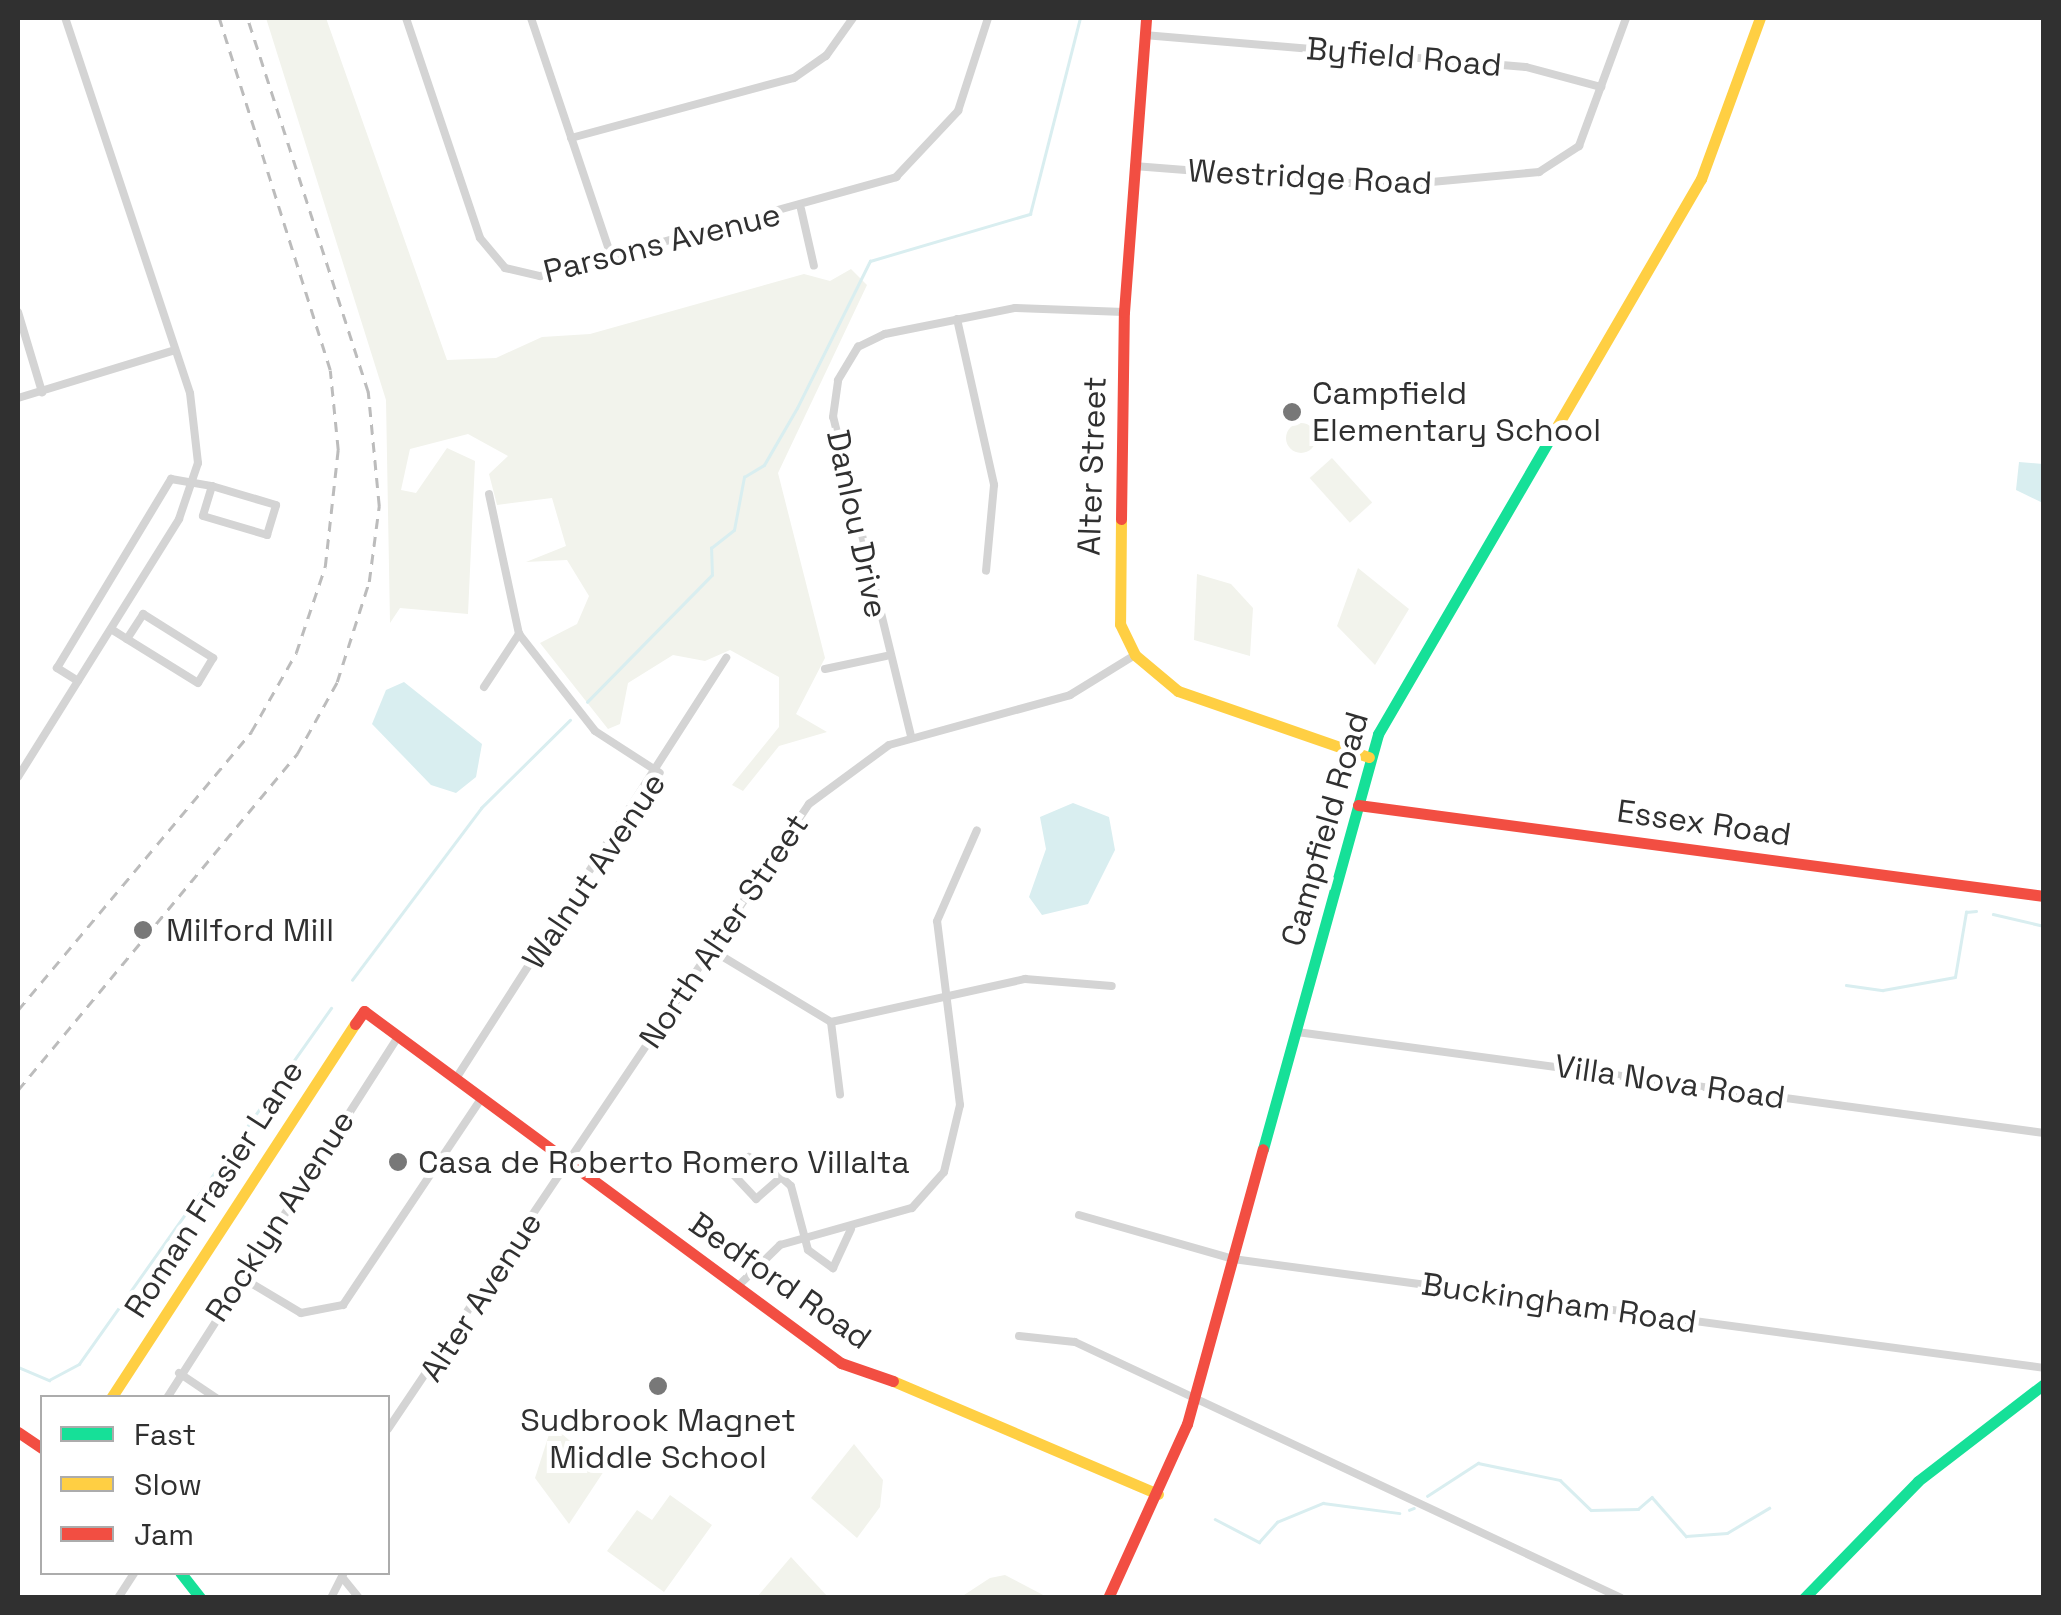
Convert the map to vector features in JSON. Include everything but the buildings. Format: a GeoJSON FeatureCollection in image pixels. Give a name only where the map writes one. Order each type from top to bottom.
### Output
{"type":"FeatureCollection","features":[{"type":"Feature","properties":{"kind":"street"},"geometry":{"type":"LineString","coordinates":[[18,777],[111,628],[196,480],[198,431],[65,18]]}},
{"type":"Feature","properties":{"kind":"street","name":"Parsons Avenue"},"geometry":{"type":"LineString","coordinates":[[406,18],[494,258],[540,276],[879,186],[924,154],[968,90],[988,18]]}},
{"type":"Feature","properties":{"kind":"street"},"geometry":{"type":"LineString","coordinates":[[532,18],[612,258]]}},
{"type":"Feature","properties":{"kind":"street"},"geometry":{"type":"LineString","coordinates":[[571,138],[794,78],[826,56],[853,18]]}},
{"type":"Feature","properties":{"kind":"street","name":"Alter Street"},"geometry":{"type":"LineString","coordinates":[[1135,655],[1116,590],[1124,312],[1146,18]]}},
{"type":"Feature","properties":{"kind":"street","name":"Westridge Road"},"geometry":{"type":"LineString","coordinates":[[1134,166],[1388,186],[1538,172],[1572,155],[1626,18]]}},
{"type":"Feature","properties":{"kind":"street","name":"Campfield Road"},"geometry":{"type":"LineString","coordinates":[[1108,1598],[1158,1494],[1195,1396],[1369,757],[1402,680],[1702,179],[1760,18]]}},
{"type":"Feature","properties":{"kind":"street","name":"Byfield Road"},"geometry":{"type":"LineString","coordinates":[[1144,34],[1526,67],[1601,87]]}},
{"type":"Feature","properties":{"kind":"street"},"geometry":{"type":"LineString","coordinates":[[801,209],[814,266]]}},
{"type":"Feature","properties":{"kind":"street","name":"Danlou Drive"},"geometry":{"type":"LineString","coordinates":[[911,736],[886,656],[834,392],[866,340],[958,319],[1037,307],[1124,312]]}},
{"type":"Feature","properties":{"kind":"street"},"geometry":{"type":"LineString","coordinates":[[18,312],[42,392]]}},
{"type":"Feature","properties":{"kind":"street"},"geometry":{"type":"LineString","coordinates":[[958,319],[994,485],[986,571]]}},
{"type":"Feature","properties":{"kind":"street"},"geometry":{"type":"LineString","coordinates":[[18,398],[175,350]]}},
{"type":"Feature","properties":{"kind":"street"},"geometry":{"type":"LineString","coordinates":[[78,681],[57,668],[168,482],[196,480],[276,504],[267,535],[203,516],[212,486]]}},
{"type":"Feature","properties":{"kind":"street"},"geometry":{"type":"LineString","coordinates":[[490,494],[520,634],[596,731],[660,773]]}},
{"type":"Feature","properties":{"kind":"street"},"geometry":{"type":"LineString","coordinates":[[111,628],[127,639],[198,682],[213,658],[142,614],[127,639]]}},
{"type":"Feature","properties":{"kind":"street"},"geometry":{"type":"LineString","coordinates":[[484,687],[520,634]]}},
{"type":"Feature","properties":{"kind":"street"},"geometry":{"type":"LineString","coordinates":[[1135,655],[1178,692],[1369,757]]}},
{"type":"Feature","properties":{"kind":"street","name":"North Alter Street"},"geometry":{"type":"LineString","coordinates":[[570,1161],[809,804],[911,736],[1070,695],[1135,655]]}},
{"type":"Feature","properties":{"kind":"street"},"geometry":{"type":"LineString","coordinates":[[825,669],[886,656]]}},
{"type":"Feature","properties":{"kind":"street","name":"Walnut Avenue"},"geometry":{"type":"LineString","coordinates":[[455,1080],[660,773],[726,658]]}},
{"type":"Feature","properties":{"kind":"street","name":"Essex Road"},"geometry":{"type":"LineString","coordinates":[[1358,805],[2044,896]]}},
{"type":"Feature","properties":{"kind":"street"},"geometry":{"type":"LineString","coordinates":[[738,1286],[766,1254],[805,1237],[851,1229],[912,1208],[952,1157],[960,1106],[943,999],[937,921],[977,830]]}},
{"type":"Feature","properties":{"kind":"street"},"geometry":{"type":"LineString","coordinates":[[710,949],[831,1022],[1039,978],[1112,986]]}},
{"type":"Feature","properties":{"kind":"street","name":"Bedford Road"},"geometry":{"type":"LineString","coordinates":[[364,1011],[858,1372],[948,1400],[1158,1494]]}},
{"type":"Feature","properties":{"kind":"street","name":"Roman Frasier Lane"},"geometry":{"type":"LineString","coordinates":[[113,1395],[364,1011]]}},
{"type":"Feature","properties":{"kind":"street"},"geometry":{"type":"LineString","coordinates":[[831,1022],[840,1094]]}},
{"type":"Feature","properties":{"kind":"street","name":"Villa Nova Road"},"geometry":{"type":"LineString","coordinates":[[1297,1032],[2044,1133]]}},
{"type":"Feature","properties":{"kind":"street","name":"Rocklyn Avenue"},"geometry":{"type":"LineString","coordinates":[[168,1395],[178,1373],[398,1036]]}},
{"type":"Feature","properties":{"kind":"street"},"geometry":{"type":"LineString","coordinates":[[241,1277],[302,1313],[342,1305],[482,1099]]}},
{"type":"Feature","properties":{"kind":"street"},"geometry":{"type":"LineString","coordinates":[[781,1177],[756,1198],[731,1172],[749,1156],[781,1177],[796,1194],[805,1237],[833,1268],[851,1229]]}},
{"type":"Feature","properties":{"kind":"street","name":"Alter Avenue"},"geometry":{"type":"LineString","coordinates":[[390,1426],[570,1161]]}},
{"type":"Feature","properties":{"kind":"street","name":"Buckingham Road"},"geometry":{"type":"LineString","coordinates":[[1078,1215],[1233,1259],[2044,1368]]}},
{"type":"Feature","properties":{"kind":"street"},"geometry":{"type":"LineString","coordinates":[[1019,1336],[1061,1337],[1195,1396],[1621,1598]]}},
{"type":"Feature","properties":{"kind":"street"},"geometry":{"type":"LineString","coordinates":[[178,1373],[211,1395]]}},
{"type":"Feature","properties":{"kind":"street"},"geometry":{"type":"LineString","coordinates":[[1804,1598],[1918,1481],[2044,1384]]}},
{"type":"Feature","properties":{"kind":"street"},"geometry":{"type":"LineString","coordinates":[[18,1432],[40,1447]]}},
{"type":"Feature","properties":{"kind":"street"},"geometry":{"type":"LineString","coordinates":[[118,1598],[133,1575]]}},
{"type":"Feature","properties":{"kind":"street"},"geometry":{"type":"LineString","coordinates":[[182,1575],[200,1598]]}},
{"type":"Feature","properties":{"kind":"street"},"geometry":{"type":"LineString","coordinates":[[331,1598],[343,1575],[358,1598]]}},
{"type":"Feature","properties":{"kind":"shaded area"},"geometry":{"type":"Polygon","coordinates":[[[266,18],[326,18],[447,360],[496,358],[542,337],[590,334],[804,274],[830,281],[851,269],[867,285],[778,473],[825,658],[796,714],[827,732],[779,746],[743,791],[732,785],[779,727],[779,677],[730,650],[705,661],[673,655],[628,683],[620,724],[608,729],[540,643],[577,624],[589,596],[567,560],[526,562],[566,546],[552,498],[497,505],[489,474],[508,456],[468,434],[410,449],[401,490],[416,493],[447,448],[475,461],[468,614],[400,608],[390,623],[386,400],[266,18]]]}},
{"type":"Feature","properties":{"kind":"shaded area"},"geometry":{"type":"Polygon","coordinates":[[[1301,423],[1312,427],[1316,438],[1312,449],[1301,453],[1290,449],[1286,438],[1290,427],[1301,423]]]}},
{"type":"Feature","properties":{"kind":"shaded area"},"geometry":{"type":"Polygon","coordinates":[[[1332,458],[1372,503],[1350,523],[1310,478],[1332,458]]]}},
{"type":"Feature","properties":{"kind":"shaded area"},"geometry":{"type":"Polygon","coordinates":[[[2019,462],[2043,464],[2043,503],[2016,490],[2019,462]]]}},
{"type":"Feature","properties":{"kind":"shaded area"},"geometry":{"type":"Polygon","coordinates":[[[1358,568],[1409,609],[1375,665],[1337,626],[1358,568]]]}},
{"type":"Feature","properties":{"kind":"shaded area"},"geometry":{"type":"Polygon","coordinates":[[[1197,574],[1231,584],[1253,608],[1250,656],[1194,640],[1197,574]]]}},
{"type":"Feature","properties":{"kind":"shaded area"},"geometry":{"type":"Polygon","coordinates":[[[404,682],[482,744],[476,777],[456,793],[431,785],[372,724],[386,690],[404,682]]]}},
{"type":"Feature","properties":{"kind":"shaded area"},"geometry":{"type":"Polygon","coordinates":[[[1073,803],[1109,817],[1115,850],[1088,904],[1042,915],[1029,897],[1046,849],[1040,817],[1073,803]]]}},
{"type":"Feature","properties":{"kind":"shaded area"},"geometry":{"type":"Polygon","coordinates":[[[552,1425],[604,1471],[569,1524],[535,1478],[552,1425]]]}},
{"type":"Feature","properties":{"kind":"shaded area"},"geometry":{"type":"Polygon","coordinates":[[[854,1444],[883,1480],[880,1507],[857,1538],[811,1498],[854,1444]]]}},
{"type":"Feature","properties":{"kind":"shaded area"},"geometry":{"type":"Polygon","coordinates":[[[670,1495],[712,1525],[664,1592],[607,1551],[637,1510],[652,1520],[670,1495]]]}},
{"type":"Feature","properties":{"kind":"shaded area"},"geometry":{"type":"Polygon","coordinates":[[[791,1557],[828,1597],[757,1597],[791,1557]]]}},
{"type":"Feature","properties":{"kind":"shaded area"},"geometry":{"type":"Polygon","coordinates":[[[1005,1575],[1047,1597],[961,1597],[990,1578],[1005,1575]]]}},
{"type":"Feature","properties":{"kind":"waterway"},"geometry":{"type":"LineString","coordinates":[[587,702],[712,575],[711,548],[734,530],[744,477],[764,465],[797,408],[870,261],[1030,214],[1080,18]]}},
{"type":"Feature","properties":{"kind":"waterway"},"geometry":{"type":"LineString","coordinates":[[352,980],[481,808],[570,720]]}},
{"type":"Feature","properties":{"kind":"waterway"},"geometry":{"type":"LineString","coordinates":[[1846,985],[1883,990],[1955,977],[1966,912],[1976,911]]}},
{"type":"Feature","properties":{"kind":"waterway"},"geometry":{"type":"LineString","coordinates":[[1993,914],[2044,926]]}},
{"type":"Feature","properties":{"kind":"waterway"},"geometry":{"type":"LineString","coordinates":[[18,1367],[49,1380],[79,1364],[331,1008]]}},
{"type":"Feature","properties":{"kind":"waterway"},"geometry":{"type":"LineString","coordinates":[[1427,1496],[1478,1463],[1560,1480],[1591,1510],[1638,1509],[1652,1497],[1686,1536],[1727,1533],[1769,1508]]}},
{"type":"Feature","properties":{"kind":"waterway"},"geometry":{"type":"LineString","coordinates":[[1215,1519],[1259,1542],[1277,1522],[1323,1503],[1399,1513]]}},
{"type":"Feature","properties":{"kind":"waterway"},"geometry":{"type":"LineString","coordinates":[[1409,1510],[1414,1508]]}},
{"type":"Feature","properties":{"kind":"railway"},"geometry":{"type":"LineString","coordinates":[[18,1010],[251,732],[296,653],[325,567],[338,450],[330,370],[219,18]]}},
{"type":"Feature","properties":{"kind":"railway"},"geometry":{"type":"LineString","coordinates":[[18,1090],[297,754],[337,682],[369,582],[379,506],[368,392],[247,18]]}},
{"type":"Feature","properties":{"kind":"traffic: fast"},"geometry":{"type":"LineString","coordinates":[[1263,1149],[1378,734],[1556,428]]}},
{"type":"Feature","properties":{"kind":"traffic: fast"},"geometry":{"type":"LineString","coordinates":[[1804,1598],[1918,1481],[2044,1384]]}},
{"type":"Feature","properties":{"kind":"traffic: fast"},"geometry":{"type":"LineString","coordinates":[[182,1575],[200,1598]]}},
{"type":"Feature","properties":{"kind":"traffic: slow"},"geometry":{"type":"LineString","coordinates":[[1556,428],[1701,179],[1760,18]]}},
{"type":"Feature","properties":{"kind":"traffic: slow"},"geometry":{"type":"LineString","coordinates":[[1121,519],[1120,624],[1135,655],[1178,691],[1369,757]]}},
{"type":"Feature","properties":{"kind":"traffic: slow"},"geometry":{"type":"LineString","coordinates":[[113,1395],[355,1024]]}},
{"type":"Feature","properties":{"kind":"traffic: slow"},"geometry":{"type":"LineString","coordinates":[[893,1381],[1158,1494]]}},
{"type":"Feature","properties":{"kind":"traffic: jam"},"geometry":{"type":"LineString","coordinates":[[1121,519],[1124,312],[1146,18]]}},
{"type":"Feature","properties":{"kind":"traffic: jam"},"geometry":{"type":"LineString","coordinates":[[1358,805],[2044,896]]}},
{"type":"Feature","properties":{"kind":"traffic: jam"},"geometry":{"type":"LineString","coordinates":[[355,1024],[364,1011],[841,1363],[893,1381]]}},
{"type":"Feature","properties":{"kind":"traffic: jam"},"geometry":{"type":"LineString","coordinates":[[1108,1598],[1187,1424],[1263,1149]]}},
{"type":"Feature","properties":{"kind":"traffic: jam"},"geometry":{"type":"LineString","coordinates":[[18,1432],[40,1447]]}},
{"type":"Feature","properties":{"kind":"place","name":"Campfield Elementary School"},"geometry":{"type":"Point","coordinates":[1292,412]}},
{"type":"Feature","properties":{"kind":"place","name":"Milford Mill"},"geometry":{"type":"Point","coordinates":[143,930]}},
{"type":"Feature","properties":{"kind":"place","name":"Casa de Roberto Romero Villalta"},"geometry":{"type":"Point","coordinates":[398,1162]}},
{"type":"Feature","properties":{"kind":"place","name":"Sudbrook Magnet Middle School"},"geometry":{"type":"Point","coordinates":[658,1386]}}]}
